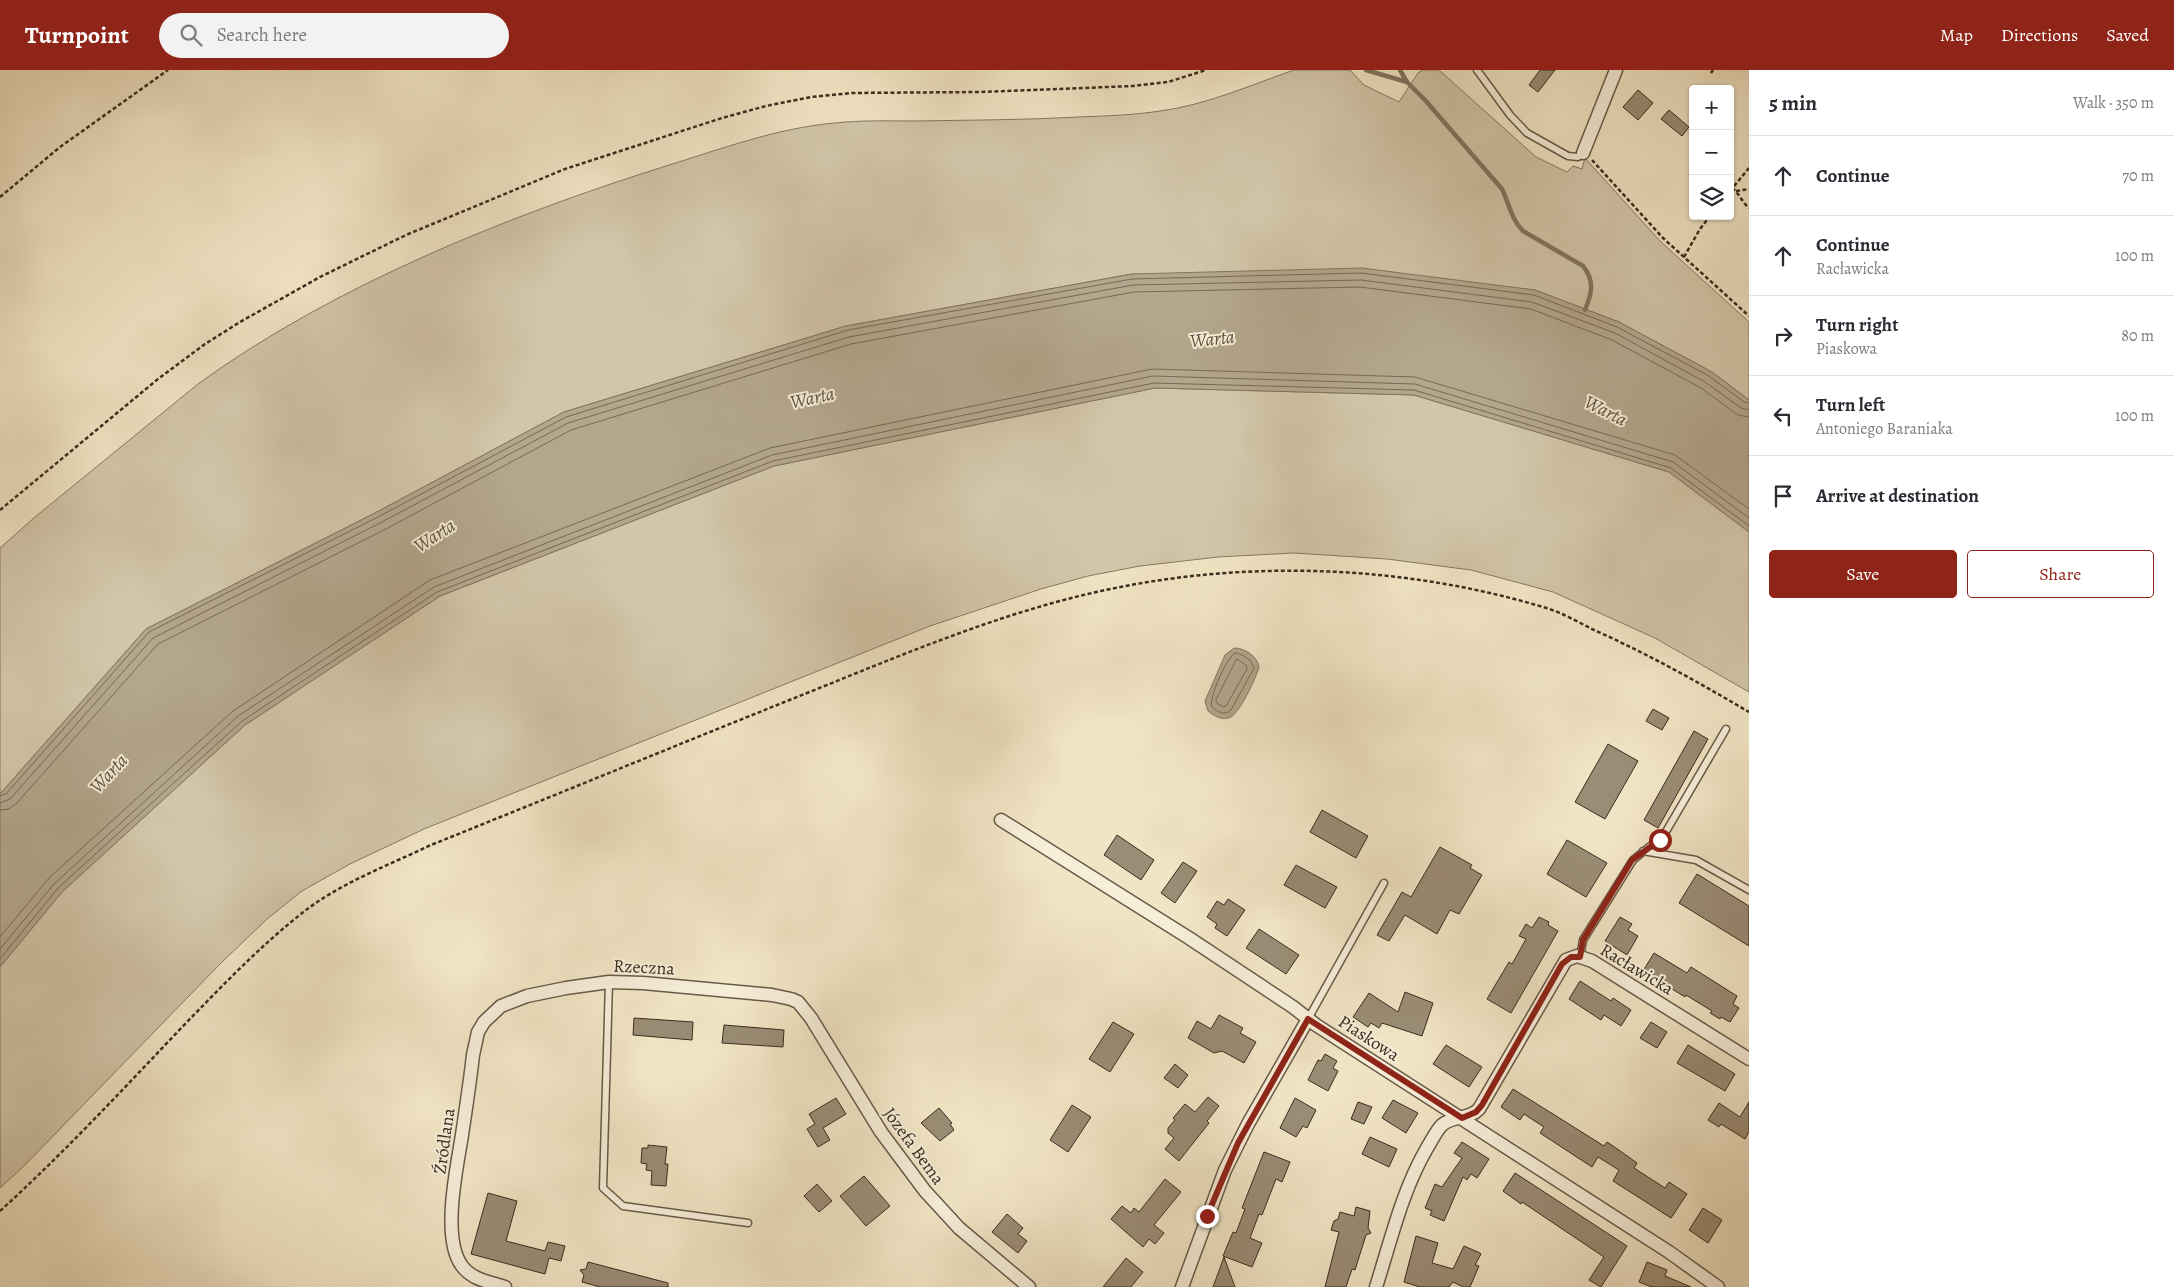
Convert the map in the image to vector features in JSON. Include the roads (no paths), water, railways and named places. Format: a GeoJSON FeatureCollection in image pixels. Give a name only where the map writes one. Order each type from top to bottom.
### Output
{"type":"FeatureCollection","features":[{"type":"Feature","properties":{"kind":"street"},"geometry":{"type":"LineString","coordinates":[[1583,153],[1616,70]]}},
{"type":"Feature","properties":{"kind":"street","name":"Piaskowa"},"geometry":{"type":"LineString","coordinates":[[1001,820],[1189,938],[1308,1019],[1669,1252],[1718,1287]]}},
{"type":"Feature","properties":{"kind":"street","name":"Racławicka"},"geometry":{"type":"LineString","coordinates":[[1376,1287],[1401,1206],[1420,1161],[1441,1126],[1451,1120],[1476,1112],[1482,1105],[1562,964],[1571,957],[1580,957],[1592,961],[1749,1059]]}},
{"type":"Feature","properties":{"kind":"street","name":"Rzeczna"},"geometry":{"type":"LineString","coordinates":[[491,1014],[506,1004],[535,994],[609,982],[643,983],[772,995],[798,1002]]}},
{"type":"Feature","properties":{"kind":"street","name":"Józefa Bema"},"geometry":{"type":"LineString","coordinates":[[798,1002],[812,1018],[881,1132],[924,1192],[959,1228],[1028,1287]]}},
{"type":"Feature","properties":{"kind":"street","name":"Źródlana"},"geometry":{"type":"LineString","coordinates":[[491,1014],[478,1032],[475,1044],[452,1205],[452,1225],[454,1248],[458,1260],[469,1273],[477,1278],[505,1287]]}},
{"type":"Feature","properties":{"kind":"street"},"geometry":{"type":"LineString","coordinates":[[1182,1287],[1225,1170],[1248,1124],[1308,1019]]}},
{"type":"Feature","properties":{"kind":"lane"},"geometry":{"type":"LineString","coordinates":[[1477,70],[1510,115],[1533,138],[1568,156],[1578,157],[1583,153]]}},
{"type":"Feature","properties":{"kind":"lane"},"geometry":{"type":"LineString","coordinates":[[1580,957],[1583,940],[1632,860],[1664,835],[1726,729]]}},
{"type":"Feature","properties":{"kind":"lane"},"geometry":{"type":"LineString","coordinates":[[1643,851],[1696,860],[1749,890]]}},
{"type":"Feature","properties":{"kind":"lane"},"geometry":{"type":"LineString","coordinates":[[1308,1019],[1384,882]]}},
{"type":"Feature","properties":{"kind":"lane"},"geometry":{"type":"LineString","coordinates":[[609,982],[603,1188],[623,1206],[748,1223]]}},
{"type":"Feature","properties":{"kind":"water","name":"Warta"},"geometry":{"type":"Polygon","coordinates":[[[1362,268],[1535,290],[1619,322],[1712,372],[1749,400],[1749,532],[1669,472],[1414,395],[1155,388],[774,466],[440,596],[245,725],[62,892],[0,967],[0,794],[146,629],[375,513],[564,412],[846,326],[1132,274],[1362,268]]]}},
{"type":"Feature","properties":{"kind":"water"},"geometry":{"type":"Polygon","coordinates":[[[1234,648],[1250,653],[1256,659],[1259,667],[1239,709],[1231,717],[1221,718],[1208,711],[1205,701],[1225,655],[1234,648]]]}},
{"type":"Feature","properties":{"kind":"waterway"},"geometry":{"type":"LineString","coordinates":[[1366,70],[1407,82]]}},
{"type":"Feature","properties":{"kind":"waterway"},"geometry":{"type":"LineString","coordinates":[[1400,70],[1407,82],[1425,100],[1502,189],[1513,216],[1523,231],[1583,266],[1591,282],[1585,310]]}}]}
